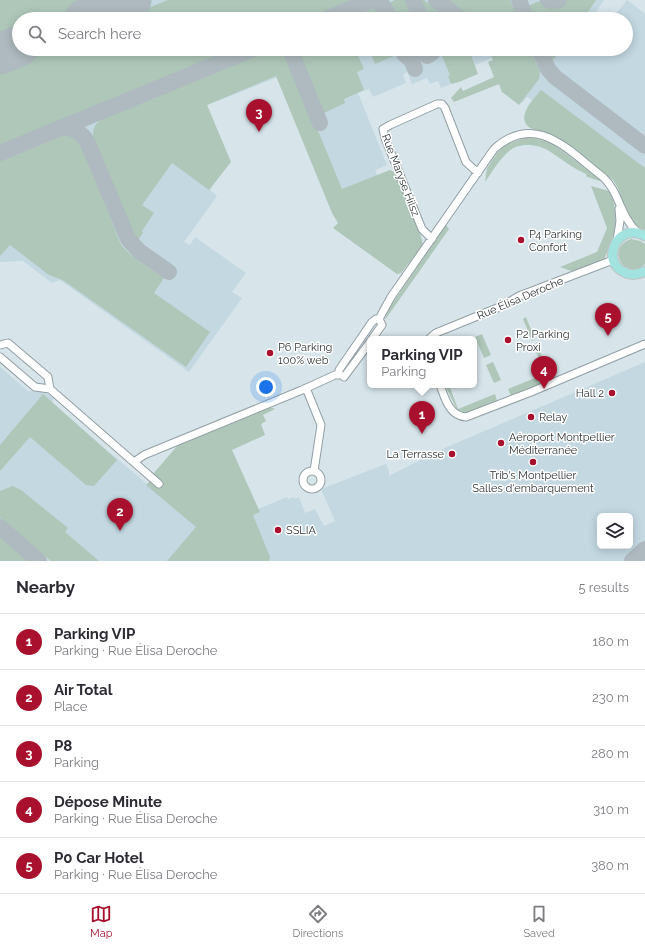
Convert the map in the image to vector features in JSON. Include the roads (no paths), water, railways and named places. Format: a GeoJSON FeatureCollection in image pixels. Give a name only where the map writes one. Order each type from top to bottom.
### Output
{"type":"FeatureCollection","features":[{"type":"Feature","properties":{"kind":"main road"},"geometry":{"type":"LineString","coordinates":[[641,235],[626,234],[617,241],[612,253],[613,260],[621,271],[634,275],[645,271]]}},
{"type":"Feature","properties":{"kind":"street","name":"Rue Maryse Hilsz"},"geometry":{"type":"LineString","coordinates":[[432,239],[422,229],[383,130],[390,125],[437,104],[442,104],[445,108],[466,162],[478,173]]}},
{"type":"Feature","properties":{"kind":"street"},"geometry":{"type":"LineString","coordinates":[[342,376],[339,370],[372,322],[379,319],[391,297],[494,149],[504,140],[516,135],[537,133],[556,141],[609,183],[614,190],[618,203],[626,219],[641,235]]}},
{"type":"Feature","properties":{"kind":"street"},"geometry":{"type":"LineString","coordinates":[[617,241],[620,221],[618,203]]}},
{"type":"Feature","properties":{"kind":"street","name":"Rue Élisa Deroche"},"geometry":{"type":"LineString","coordinates":[[432,336],[436,333],[502,306],[519,296],[613,260]]}},
{"type":"Feature","properties":{"kind":"street"},"geometry":{"type":"LineString","coordinates":[[374,336],[382,325],[379,319]]}},
{"type":"Feature","properties":{"kind":"street"},"geometry":{"type":"LineString","coordinates":[[0,345],[8,343],[41,370],[48,377],[50,389]]}},
{"type":"Feature","properties":{"kind":"street"},"geometry":{"type":"LineString","coordinates":[[441,388],[452,410],[460,417],[466,417],[531,392],[645,344]]}},
{"type":"Feature","properties":{"kind":"street"},"geometry":{"type":"LineString","coordinates":[[342,376],[367,346]]}},
{"type":"Feature","properties":{"kind":"street"},"geometry":{"type":"LineString","coordinates":[[0,357],[35,387],[50,389],[159,484]]}},
{"type":"Feature","properties":{"kind":"street"},"geometry":{"type":"LineString","coordinates":[[134,462],[144,455],[336,375],[342,376]]}},
{"type":"Feature","properties":{"kind":"street"},"geometry":{"type":"LineString","coordinates":[[306,388],[321,425],[314,471]]}},
{"type":"Feature","properties":{"kind":"place","name":"P8"},"geometry":{"type":"Point","coordinates":[259,132]}},
{"type":"Feature","properties":{"kind":"place","name":"P4 Parking Confort"},"geometry":{"type":"Point","coordinates":[521,240]}},
{"type":"Feature","properties":{"kind":"place","name":"P0 Car Hotel"},"geometry":{"type":"Point","coordinates":[608,336]}},
{"type":"Feature","properties":{"kind":"place","name":"P2 Parking Proxi"},"geometry":{"type":"Point","coordinates":[508,340]}},
{"type":"Feature","properties":{"kind":"place","name":"P6 Parking 100% web"},"geometry":{"type":"Point","coordinates":[270,353]}},
{"type":"Feature","properties":{"kind":"place","name":"Dépose Minute"},"geometry":{"type":"Point","coordinates":[544,389]}},
{"type":"Feature","properties":{"kind":"place","name":"Hall 2"},"geometry":{"type":"Point","coordinates":[612,393]}},
{"type":"Feature","properties":{"kind":"place","name":"Relay"},"geometry":{"type":"Point","coordinates":[531,417]}},
{"type":"Feature","properties":{"kind":"place","name":"Parking VIP"},"geometry":{"type":"Point","coordinates":[422,434]}},
{"type":"Feature","properties":{"kind":"place","name":"Aéroport Montpellier Méditerranée"},"geometry":{"type":"Point","coordinates":[501,443]}},
{"type":"Feature","properties":{"kind":"place","name":"La Terrasse"},"geometry":{"type":"Point","coordinates":[452,454]}},
{"type":"Feature","properties":{"kind":"place","name":"Trib's Montpellier Salles d'embarquement"},"geometry":{"type":"Point","coordinates":[533,462]}},
{"type":"Feature","properties":{"kind":"place","name":"SSLIA"},"geometry":{"type":"Point","coordinates":[278,530]}},
{"type":"Feature","properties":{"kind":"place","name":"Air Total"},"geometry":{"type":"Point","coordinates":[120,531]}}]}
